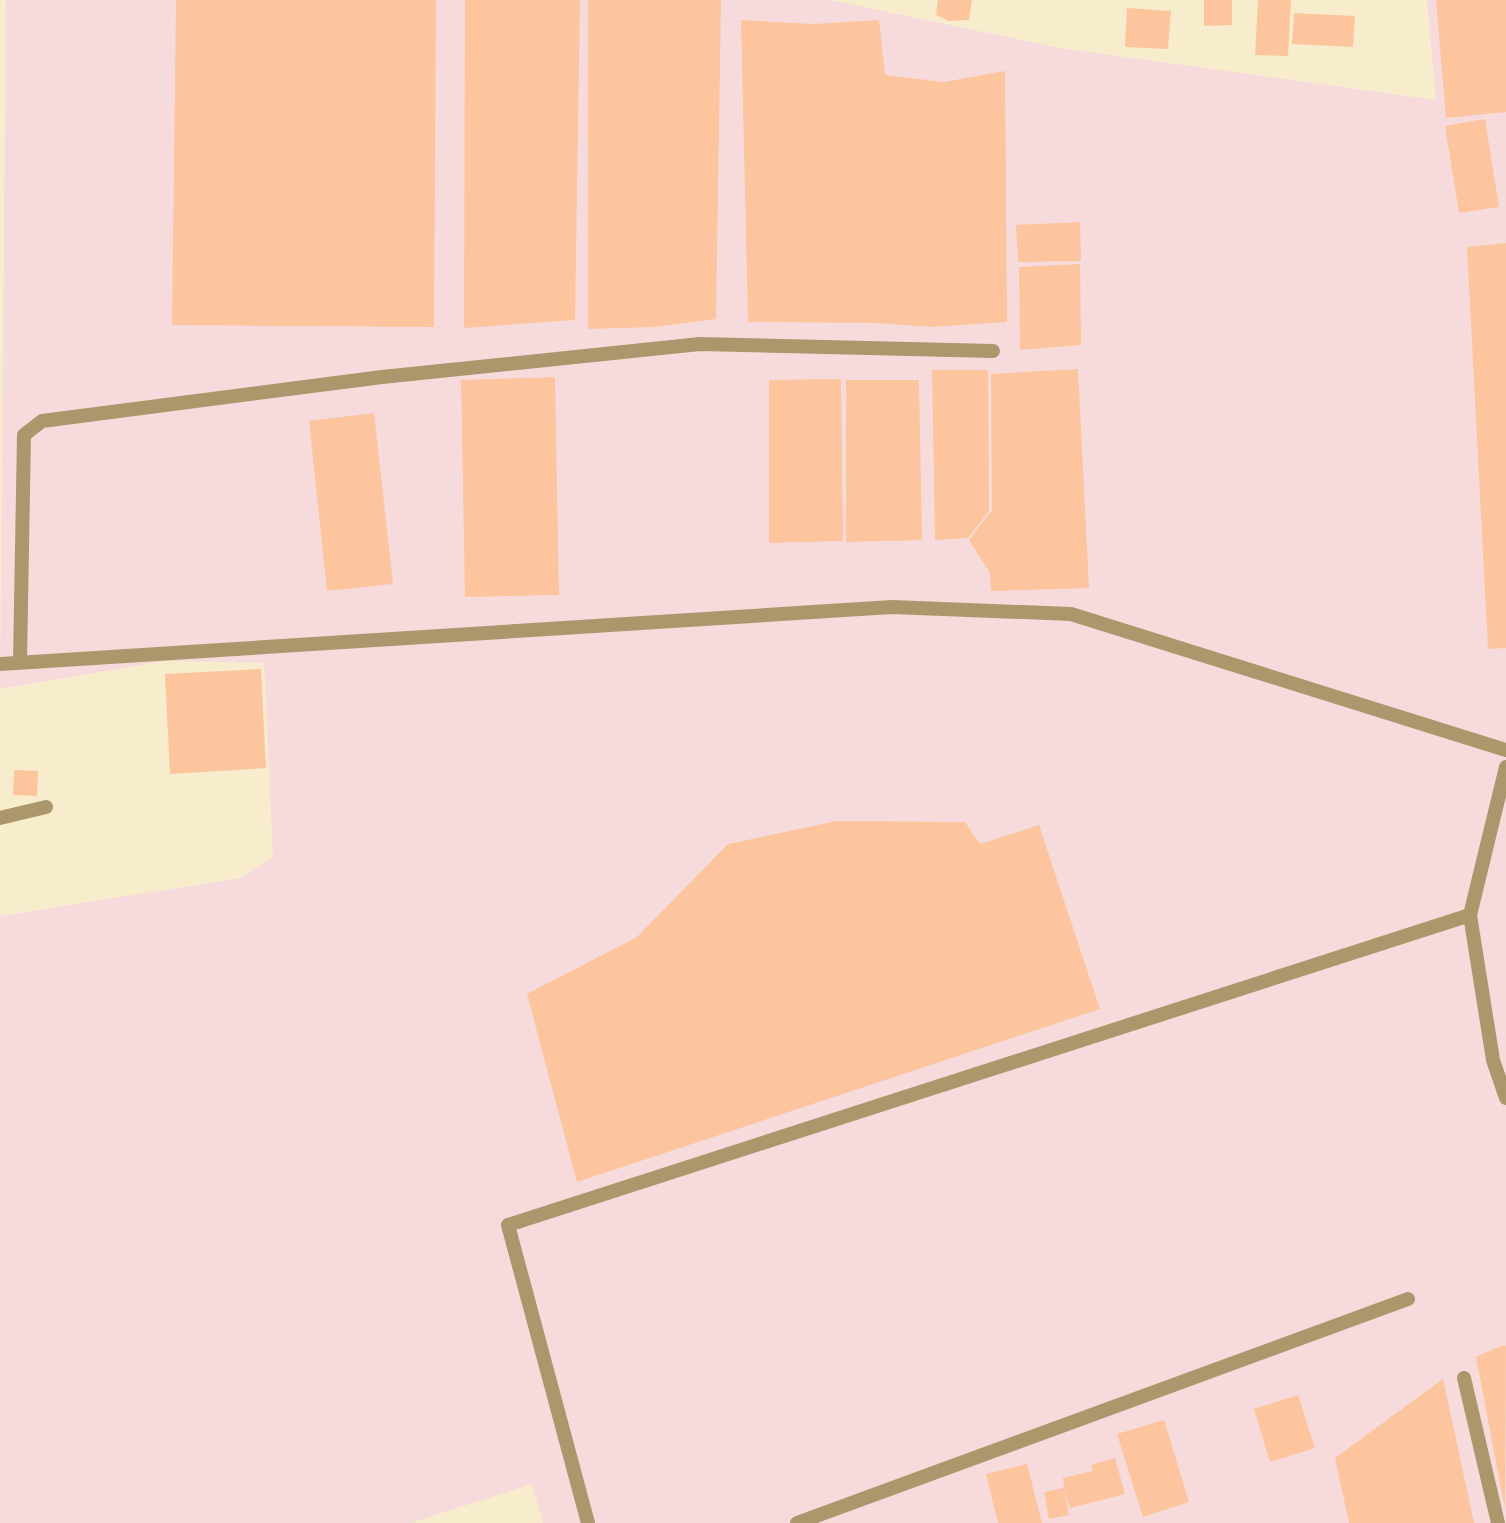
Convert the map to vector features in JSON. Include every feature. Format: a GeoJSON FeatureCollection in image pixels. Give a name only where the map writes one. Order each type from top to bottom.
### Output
{"type":"FeatureCollection","features":[{"type":"Feature","properties":{"kind":"lane"},"geometry":{"type":"LineString","coordinates":[[20,662],[24,435],[42,421],[382,377],[700,344],[993,351]]}},
{"type":"Feature","properties":{"kind":"lane"},"geometry":{"type":"LineString","coordinates":[[0,664],[892,607],[1071,614],[1506,750]]}},
{"type":"Feature","properties":{"kind":"lane"},"geometry":{"type":"LineString","coordinates":[[1506,767],[1470,915],[1493,1060],[1506,1098]]}},
{"type":"Feature","properties":{"kind":"lane"},"geometry":{"type":"LineString","coordinates":[[0,818],[46,807]]}},
{"type":"Feature","properties":{"kind":"lane"},"geometry":{"type":"LineString","coordinates":[[588,1523],[508,1225],[1470,915]]}},
{"type":"Feature","properties":{"kind":"lane"},"geometry":{"type":"LineString","coordinates":[[797,1523],[1408,1299]]}},
{"type":"Feature","properties":{"kind":"lane"},"geometry":{"type":"LineString","coordinates":[[1464,1378],[1498,1523]]}},
{"type":"Feature","properties":{"kind":"shaded area"},"geometry":{"type":"Polygon","coordinates":[[[6,0],[831,0],[1060,48],[1436,100],[1427,0],[1506,0],[1506,1523],[543,1523],[532,1484],[411,1523],[0,1523],[0,916],[241,878],[273,857],[264,663],[165,661],[0,689],[6,0]]]}},
{"type":"Feature","properties":{"kind":"building"},"geometry":{"type":"Polygon","coordinates":[[[176,0],[436,0],[434,327],[172,325],[176,0]]]}},
{"type":"Feature","properties":{"kind":"building"},"geometry":{"type":"Polygon","coordinates":[[[465,0],[580,0],[575,320],[464,328],[465,0]]]}},
{"type":"Feature","properties":{"kind":"building"},"geometry":{"type":"Polygon","coordinates":[[[588,0],[721,0],[716,319],[655,327],[588,329],[588,0]]]}},
{"type":"Feature","properties":{"kind":"building"},"geometry":{"type":"Polygon","coordinates":[[[938,0],[972,0],[969,20],[949,21],[936,15],[938,0]]]}},
{"type":"Feature","properties":{"kind":"building"},"geometry":{"type":"Polygon","coordinates":[[[1204,0],[1232,0],[1232,25],[1204,26],[1204,0]]]}},
{"type":"Feature","properties":{"kind":"building"},"geometry":{"type":"Polygon","coordinates":[[[1258,0],[1291,0],[1288,56],[1255,55],[1258,0]]]}},
{"type":"Feature","properties":{"kind":"building"},"geometry":{"type":"Polygon","coordinates":[[[1436,0],[1506,0],[1506,112],[1446,118],[1436,0]]]}},
{"type":"Feature","properties":{"kind":"building"},"geometry":{"type":"Polygon","coordinates":[[[1127,8],[1171,11],[1168,49],[1125,47],[1127,8]]]}},
{"type":"Feature","properties":{"kind":"building"},"geometry":{"type":"Polygon","coordinates":[[[1294,13],[1355,16],[1353,47],[1292,44],[1294,13]]]}},
{"type":"Feature","properties":{"kind":"building"},"geometry":{"type":"Polygon","coordinates":[[[741,20],[814,24],[879,20],[885,75],[944,82],[1005,71],[1007,322],[931,327],[875,323],[748,322],[741,20]]]}},
{"type":"Feature","properties":{"kind":"building"},"geometry":{"type":"Polygon","coordinates":[[[1485,119],[1499,207],[1459,213],[1445,126],[1485,119]]]}},
{"type":"Feature","properties":{"kind":"building"},"geometry":{"type":"Polygon","coordinates":[[[1080,222],[1081,261],[1018,262],[1016,225],[1080,222]]]}},
{"type":"Feature","properties":{"kind":"building"},"geometry":{"type":"Polygon","coordinates":[[[1506,243],[1506,648],[1488,649],[1467,247],[1506,243]]]}},
{"type":"Feature","properties":{"kind":"building"},"geometry":{"type":"Polygon","coordinates":[[[1080,264],[1081,345],[1020,350],[1019,267],[1080,264]]]}},
{"type":"Feature","properties":{"kind":"building"},"geometry":{"type":"Polygon","coordinates":[[[1078,369],[1089,588],[991,591],[990,573],[969,540],[992,510],[991,374],[1078,369]]]}},
{"type":"Feature","properties":{"kind":"building"},"geometry":{"type":"Polygon","coordinates":[[[932,370],[988,370],[989,511],[968,538],[935,540],[932,370]]]}},
{"type":"Feature","properties":{"kind":"building"},"geometry":{"type":"Polygon","coordinates":[[[555,377],[559,595],[465,597],[461,380],[555,377]]]}},
{"type":"Feature","properties":{"kind":"building"},"geometry":{"type":"Polygon","coordinates":[[[841,379],[843,541],[769,543],[769,380],[841,379]]]}},
{"type":"Feature","properties":{"kind":"building"},"geometry":{"type":"Polygon","coordinates":[[[846,380],[919,380],[922,540],[846,542],[846,380]]]}},
{"type":"Feature","properties":{"kind":"building"},"geometry":{"type":"Polygon","coordinates":[[[374,413],[393,584],[327,591],[309,421],[374,413]]]}},
{"type":"Feature","properties":{"kind":"building"},"geometry":{"type":"Polygon","coordinates":[[[261,669],[266,768],[170,774],[165,674],[261,669]]]}},
{"type":"Feature","properties":{"kind":"building"},"geometry":{"type":"Polygon","coordinates":[[[14,770],[38,771],[37,796],[13,795],[14,770]]]}},
{"type":"Feature","properties":{"kind":"building"},"geometry":{"type":"Polygon","coordinates":[[[837,821],[965,822],[980,844],[1039,825],[1100,1009],[577,1182],[527,994],[637,937],[728,844],[837,821]]]}},
{"type":"Feature","properties":{"kind":"building"},"geometry":{"type":"Polygon","coordinates":[[[1506,1346],[1505,1509],[1476,1357],[1506,1346]]]}},
{"type":"Feature","properties":{"kind":"building"},"geometry":{"type":"Polygon","coordinates":[[[1443,1379],[1474,1523],[1349,1523],[1335,1458],[1443,1379]]]}},
{"type":"Feature","properties":{"kind":"building"},"geometry":{"type":"Polygon","coordinates":[[[1298,1395],[1315,1448],[1270,1462],[1254,1409],[1298,1395]]]}},
{"type":"Feature","properties":{"kind":"building"},"geometry":{"type":"Polygon","coordinates":[[[1164,1420],[1189,1502],[1143,1517],[1117,1434],[1164,1420]]]}},
{"type":"Feature","properties":{"kind":"building"},"geometry":{"type":"Polygon","coordinates":[[[1115,1458],[1125,1494],[1070,1508],[1064,1490],[1069,1515],[1049,1519],[1044,1492],[1064,1488],[1063,1478],[1093,1471],[1091,1465],[1115,1458]]]}},
{"type":"Feature","properties":{"kind":"building"},"geometry":{"type":"Polygon","coordinates":[[[1027,1464],[1042,1523],[998,1523],[986,1474],[1027,1464]]]}}]}
